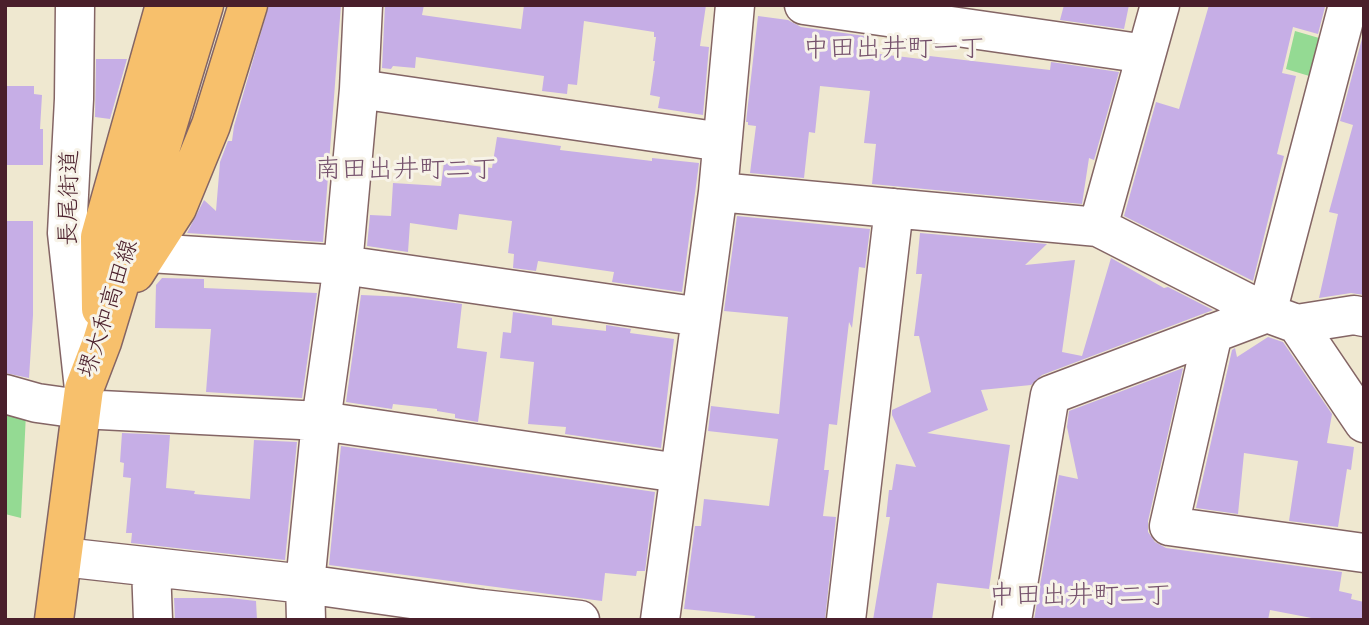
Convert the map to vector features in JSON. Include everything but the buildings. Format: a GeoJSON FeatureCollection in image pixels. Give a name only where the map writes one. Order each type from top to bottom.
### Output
{"type":"FeatureCollection","features":[{"type":"Feature","properties":{"kind":"main road"},"geometry":{"type":"LineString","coordinates":[[102,342],[100,237],[165,5]]}},
{"type":"Feature","properties":{"kind":"main road","name":"堺大和高田線"},"geometry":{"type":"LineString","coordinates":[[54,620],[82,399],[102,342],[204,5]]}},
{"type":"Feature","properties":{"kind":"main road"},"geometry":{"type":"LineString","coordinates":[[116,296],[149,253],[177,208],[211,125],[247,5]]}},
{"type":"Feature","properties":{"kind":"street","name":"長尾街道"},"geometry":{"type":"LineString","coordinates":[[75,5],[74,99],[67,233],[82,399]]}},
{"type":"Feature","properties":{"kind":"street"},"geometry":{"type":"LineString","coordinates":[[306,602],[321,421],[343,265],[359,89],[363,5]]}},
{"type":"Feature","properties":{"kind":"street"},"geometry":{"type":"LineString","coordinates":[[660,620],[718,192],[735,5]]}},
{"type":"Feature","properties":{"kind":"street"},"geometry":{"type":"LineString","coordinates":[[804,5],[884,11],[1146,54]]}},
{"type":"Feature","properties":{"kind":"street"},"geometry":{"type":"LineString","coordinates":[[1098,227],[1160,5]]}},
{"type":"Feature","properties":{"kind":"street"},"geometry":{"type":"LineString","coordinates":[[1282,319],[1348,5]]}},
{"type":"Feature","properties":{"kind":"street"},"geometry":{"type":"LineString","coordinates":[[359,89],[722,142]]}},
{"type":"Feature","properties":{"kind":"street"},"geometry":{"type":"LineString","coordinates":[[718,192],[1098,227],[1282,319],[1364,423]]}},
{"type":"Feature","properties":{"kind":"street"},"geometry":{"type":"LineString","coordinates":[[846,620],[894,208]]}},
{"type":"Feature","properties":{"kind":"street"},"geometry":{"type":"LineString","coordinates":[[149,253],[343,265],[701,317]]}},
{"type":"Feature","properties":{"kind":"street"},"geometry":{"type":"LineString","coordinates":[[1013,620],[1050,395],[1213,333],[1282,319],[1353,315],[1364,317]]}},
{"type":"Feature","properties":{"kind":"street"},"geometry":{"type":"LineString","coordinates":[[1213,333],[1169,526],[1364,552]]}},
{"type":"Feature","properties":{"kind":"street"},"geometry":{"type":"LineString","coordinates":[[5,394],[37,404],[82,399],[321,421],[679,473]]}},
{"type":"Feature","properties":{"kind":"street"},"geometry":{"type":"LineString","coordinates":[[63,557],[151,567],[306,602],[580,620]]}},
{"type":"Feature","properties":{"kind":"street"},"geometry":{"type":"LineString","coordinates":[[151,567],[153,620]]}},
{"type":"Feature","properties":{"kind":"green space"},"geometry":{"type":"Polygon","coordinates":[[[1295,31],[1326,40],[1316,78],[1286,69],[1295,31]]]}},
{"type":"Feature","properties":{"kind":"green space"},"geometry":{"type":"Polygon","coordinates":[[[5,408],[26,413],[21,518],[5,514],[5,408]]]}},
{"type":"Feature","properties":{"kind":"district","name":"中田出井町一丁"},"geometry":{"type":"Point","coordinates":[894,51]}},
{"type":"Feature","properties":{"kind":"district","name":"南田出井町二丁"},"geometry":{"type":"Point","coordinates":[406,172]}},
{"type":"Feature","properties":{"kind":"district","name":"中田出井町二丁"},"geometry":{"type":"Point","coordinates":[1080,598]}}]}
